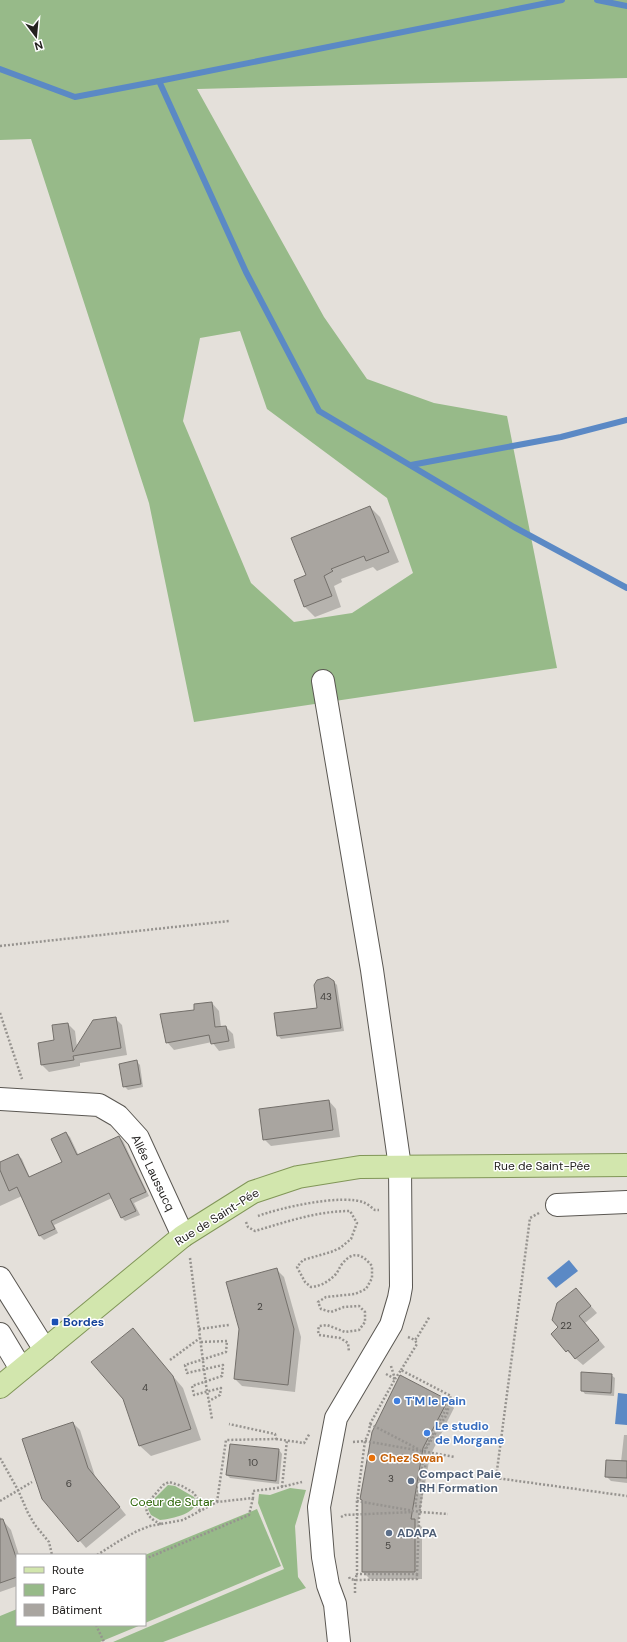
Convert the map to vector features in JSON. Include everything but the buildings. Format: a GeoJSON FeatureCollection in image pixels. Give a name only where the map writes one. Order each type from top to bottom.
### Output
{"type":"FeatureCollection","features":[{"type":"Feature","properties":{"kind":"main road","name":"Rue de Saint-Pée"},"geometry":{"type":"LineString","coordinates":[[0,1388],[183,1236],[253,1192],[298,1177],[360,1167],[627,1165]]}},
{"type":"Feature","properties":{"kind":"street"},"geometry":{"type":"LineString","coordinates":[[323,681],[372,970],[400,1167],[400,1298],[391,1325],[336,1418],[319,1507],[323,1557],[328,1585],[335,1604],[339,1642]]}},
{"type":"Feature","properties":{"kind":"street","name":"Allée Laussucq"},"geometry":{"type":"LineString","coordinates":[[0,1099],[98,1104],[118,1116],[138,1138],[183,1236]]}},
{"type":"Feature","properties":{"kind":"street"},"geometry":{"type":"LineString","coordinates":[[557,1205],[627,1202]]}},
{"type":"Feature","properties":{"kind":"street"},"geometry":{"type":"LineString","coordinates":[[0,1278],[46,1350]]}},
{"type":"Feature","properties":{"kind":"street"},"geometry":{"type":"LineString","coordinates":[[0,1334],[21,1370]]}},
{"type":"Feature","properties":{"kind":"path"},"geometry":{"type":"LineString","coordinates":[[0,946],[229,921]]}},
{"type":"Feature","properties":{"kind":"path"},"geometry":{"type":"LineString","coordinates":[[0,1013],[29,1101]]}},
{"type":"Feature","properties":{"kind":"path"},"geometry":{"type":"LineString","coordinates":[[257,1217],[268,1212],[301,1205],[346,1199],[365,1202],[375,1210],[400,1208]]}},
{"type":"Feature","properties":{"kind":"path"},"geometry":{"type":"LineString","coordinates":[[557,1205],[530,1218],[496,1478],[627,1496]]}},
{"type":"Feature","properties":{"kind":"path"},"geometry":{"type":"LineString","coordinates":[[244,1217],[248,1227],[255,1231],[314,1214],[332,1211],[350,1211],[357,1224],[350,1239],[340,1248],[303,1260],[297,1267],[305,1282],[311,1287],[320,1286],[336,1275],[342,1265],[350,1257],[357,1255],[364,1257],[372,1266],[372,1278],[366,1289],[355,1294],[326,1297],[318,1302],[321,1309],[331,1312],[359,1306],[365,1312],[365,1322],[359,1330],[345,1332],[327,1325],[319,1326],[319,1335],[340,1338],[348,1343],[349,1355]]}},
{"type":"Feature","properties":{"kind":"path"},"geometry":{"type":"LineString","coordinates":[[239,1223],[251,1219]]}},
{"type":"Feature","properties":{"kind":"path"},"geometry":{"type":"LineString","coordinates":[[190,1257],[212,1419]]}},
{"type":"Feature","properties":{"kind":"path"},"geometry":{"type":"LineString","coordinates":[[418,1336],[430,1316]]}},
{"type":"Feature","properties":{"kind":"path"},"geometry":{"type":"LineString","coordinates":[[199,1329],[229,1325]]}},
{"type":"Feature","properties":{"kind":"path"},"geometry":{"type":"LineString","coordinates":[[170,1360],[200,1338]]}},
{"type":"Feature","properties":{"kind":"path"},"geometry":{"type":"LineString","coordinates":[[355,1597],[354,1580],[357,1574],[356,1514],[365,1441],[369,1432],[370,1424],[395,1379],[417,1344],[414,1340]]}},
{"type":"Feature","properties":{"kind":"path"},"geometry":{"type":"LineString","coordinates":[[201,1342],[227,1341],[226,1352],[185,1364],[187,1374],[223,1365],[222,1376],[192,1386],[194,1395],[221,1388],[220,1395],[209,1401]]}},
{"type":"Feature","properties":{"kind":"path"},"geometry":{"type":"LineString","coordinates":[[401,1370],[451,1396],[447,1414],[424,1452],[415,1506],[421,1507]]}},
{"type":"Feature","properties":{"kind":"path"},"geometry":{"type":"LineString","coordinates":[[382,1372],[395,1379]]}},
{"type":"Feature","properties":{"kind":"path"},"geometry":{"type":"LineString","coordinates":[[229,1424],[276,1434],[276,1439]]}},
{"type":"Feature","properties":{"kind":"path"},"geometry":{"type":"LineString","coordinates":[[354,1580],[417,1579],[420,1512],[426,1460],[424,1452],[370,1424]]}},
{"type":"Feature","properties":{"kind":"path"},"geometry":{"type":"LineString","coordinates":[[217,1502],[226,1440],[276,1439],[304,1442],[312,1431]]}},
{"type":"Feature","properties":{"kind":"path"},"geometry":{"type":"LineString","coordinates":[[282,1487],[287,1440]]}},
{"type":"Feature","properties":{"kind":"path"},"geometry":{"type":"LineString","coordinates":[[352,1442],[365,1441],[455,1457]]}},
{"type":"Feature","properties":{"kind":"path"},"geometry":{"type":"LineString","coordinates":[[0,1458],[18,1490],[28,1513],[35,1525],[49,1542],[52,1554]]}},
{"type":"Feature","properties":{"kind":"path"},"geometry":{"type":"LineString","coordinates":[[146,1559],[249,1515],[253,1491],[282,1487],[303,1481]]}},
{"type":"Feature","properties":{"kind":"path"},"geometry":{"type":"LineString","coordinates":[[0,1501],[32,1482]]}},
{"type":"Feature","properties":{"kind":"path"},"geometry":{"type":"LineString","coordinates":[[162,1524],[152,1519],[148,1515],[146,1505],[163,1485],[169,1482],[182,1486],[194,1493],[197,1498],[197,1507],[201,1512]]}},
{"type":"Feature","properties":{"kind":"path"},"geometry":{"type":"LineString","coordinates":[[99,1554],[137,1531],[150,1526],[183,1520],[201,1512],[217,1502],[253,1498]]}},
{"type":"Feature","properties":{"kind":"path"},"geometry":{"type":"LineString","coordinates":[[357,1501],[420,1512],[448,1514]]}},
{"type":"Feature","properties":{"kind":"path"},"geometry":{"type":"LineString","coordinates":[[356,1514],[420,1512]]}},
{"type":"Feature","properties":{"kind":"path"},"geometry":{"type":"LineString","coordinates":[[357,1574],[417,1574]]}},
{"type":"Feature","properties":{"kind":"path"},"geometry":{"type":"LineString","coordinates":[[96,1626],[104,1642]]}},
{"type":"Feature","properties":{"kind":"green space"},"geometry":{"type":"Polygon","coordinates":[[[0,0],[627,0],[627,78],[197,89],[324,317],[367,379],[434,403],[507,416],[557,668],[194,722],[149,503],[31,139],[0,140],[0,0]],[[240,331],[200,338],[183,421],[251,583],[294,622],[352,613],[413,573],[387,498],[267,409],[240,331]]]}},
{"type":"Feature","properties":{"kind":"green space","name":"Coeur de Sutar"},"geometry":{"type":"Polygon","coordinates":[[[168,1485],[175,1486],[194,1497],[196,1503],[190,1511],[178,1517],[160,1520],[151,1515],[148,1509],[149,1504],[168,1485]]]}},
{"type":"Feature","properties":{"kind":"green space"},"geometry":{"type":"Polygon","coordinates":[[[290,1488],[306,1490],[295,1526],[298,1577],[306,1588],[163,1642],[113,1642],[284,1569],[258,1503],[259,1494],[270,1495],[290,1488]]]}},
{"type":"Feature","properties":{"kind":"green space"},"geometry":{"type":"Polygon","coordinates":[[[257,1509],[281,1566],[146,1623],[146,1555],[257,1509]]]}},
{"type":"Feature","properties":{"kind":"green space"},"geometry":{"type":"Polygon","coordinates":[[[16,1609],[16,1626],[139,1626],[100,1642],[0,1642],[0,1616],[16,1609]]]}},
{"type":"Feature","properties":{"kind":"water"},"geometry":{"type":"Polygon","coordinates":[[[569,1260],[578,1271],[556,1288],[547,1278],[569,1260]]]}},
{"type":"Feature","properties":{"kind":"water"},"geometry":{"type":"Polygon","coordinates":[[[618,1393],[627,1394],[627,1425],[615,1424],[618,1393]]]}},
{"type":"Feature","properties":{"kind":"waterway"},"geometry":{"type":"LineString","coordinates":[[159,81],[562,0]]}},
{"type":"Feature","properties":{"kind":"waterway"},"geometry":{"type":"LineString","coordinates":[[597,0],[627,6]]}},
{"type":"Feature","properties":{"kind":"waterway"},"geometry":{"type":"LineString","coordinates":[[0,69],[75,97],[159,81],[246,272],[319,411],[514,527],[627,588]]}},
{"type":"Feature","properties":{"kind":"waterway"},"geometry":{"type":"LineString","coordinates":[[411,465],[561,437],[627,420]]}},
{"type":"Feature","properties":{"kind":"place","name":"Bordes"},"geometry":{"type":"Point","coordinates":[55,1322]}},
{"type":"Feature","properties":{"kind":"place","name":"T'M le Pain"},"geometry":{"type":"Point","coordinates":[397,1401]}},
{"type":"Feature","properties":{"kind":"place","name":"Le studio de Morgane"},"geometry":{"type":"Point","coordinates":[427,1433]}},
{"type":"Feature","properties":{"kind":"place","name":"Chez Swan"},"geometry":{"type":"Point","coordinates":[372,1458]}},
{"type":"Feature","properties":{"kind":"place","name":"Compact Paie RH Formation"},"geometry":{"type":"Point","coordinates":[411,1481]}},
{"type":"Feature","properties":{"kind":"place","name":"ADAPA"},"geometry":{"type":"Point","coordinates":[389,1533]}}]}
